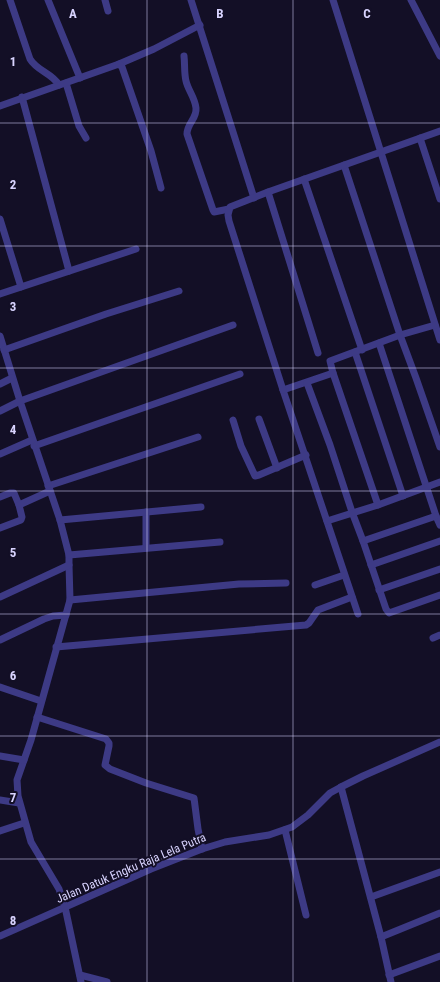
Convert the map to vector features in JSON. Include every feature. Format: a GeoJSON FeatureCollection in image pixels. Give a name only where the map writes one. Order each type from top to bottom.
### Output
{"type":"FeatureCollection","features":[{"type":"Feature","properties":{"kind":"street"},"geometry":{"type":"LineString","coordinates":[[10,0],[30,59],[36,66],[62,84],[79,126],[86,138]]}},
{"type":"Feature","properties":{"kind":"street"},"geometry":{"type":"LineString","coordinates":[[48,0],[80,78]]}},
{"type":"Feature","properties":{"kind":"street"},"geometry":{"type":"LineString","coordinates":[[105,0],[108,11]]}},
{"type":"Feature","properties":{"kind":"street"},"geometry":{"type":"LineString","coordinates":[[191,0],[254,198]]}},
{"type":"Feature","properties":{"kind":"street"},"geometry":{"type":"LineString","coordinates":[[333,0],[440,340]]}},
{"type":"Feature","properties":{"kind":"street"},"geometry":{"type":"LineString","coordinates":[[411,0],[440,56]]}},
{"type":"Feature","properties":{"kind":"street"},"geometry":{"type":"LineString","coordinates":[[0,106],[119,64],[154,49],[200,25]]}},
{"type":"Feature","properties":{"kind":"street"},"geometry":{"type":"LineString","coordinates":[[184,56],[186,82],[196,106],[196,116],[189,124],[187,134],[214,212],[229,209],[233,205],[268,192],[440,131]]}},
{"type":"Feature","properties":{"kind":"street"},"geometry":{"type":"LineString","coordinates":[[119,64],[122,67],[161,188]]}},
{"type":"Feature","properties":{"kind":"street"},"geometry":{"type":"LineString","coordinates":[[22,97],[68,271]]}},
{"type":"Feature","properties":{"kind":"street"},"geometry":{"type":"LineString","coordinates":[[420,138],[440,199]]}},
{"type":"Feature","properties":{"kind":"street"},"geometry":{"type":"LineString","coordinates":[[344,165],[400,335],[440,447]]}},
{"type":"Feature","properties":{"kind":"street"},"geometry":{"type":"LineString","coordinates":[[304,179],[362,350]]}},
{"type":"Feature","properties":{"kind":"street"},"geometry":{"type":"LineString","coordinates":[[268,192],[318,353]]}},
{"type":"Feature","properties":{"kind":"street"},"geometry":{"type":"LineString","coordinates":[[229,209],[229,221],[283,390],[358,614]]}},
{"type":"Feature","properties":{"kind":"street"},"geometry":{"type":"LineString","coordinates":[[0,219],[21,287]]}},
{"type":"Feature","properties":{"kind":"street"},"geometry":{"type":"LineString","coordinates":[[0,294],[136,249]]}},
{"type":"Feature","properties":{"kind":"street"},"geometry":{"type":"LineString","coordinates":[[4,350],[106,314],[179,291]]}},
{"type":"Feature","properties":{"kind":"street"},"geometry":{"type":"LineString","coordinates":[[0,411],[20,401],[232,325]]}},
{"type":"Feature","properties":{"kind":"street"},"geometry":{"type":"LineString","coordinates":[[378,505],[333,373],[331,360],[400,335],[435,325]]}},
{"type":"Feature","properties":{"kind":"street"},"geometry":{"type":"LineString","coordinates":[[0,338],[33,443],[60,520],[69,555],[70,600],[37,717],[17,780],[20,803],[24,823],[31,842],[59,889],[65,907],[81,978],[107,982]]}},
{"type":"Feature","properties":{"kind":"street"},"geometry":{"type":"LineString","coordinates":[[379,343],[426,488],[440,525]]}},
{"type":"Feature","properties":{"kind":"street"},"geometry":{"type":"LineString","coordinates":[[354,352],[403,496]]}},
{"type":"Feature","properties":{"kind":"street"},"geometry":{"type":"LineString","coordinates":[[283,390],[333,373]]}},
{"type":"Feature","properties":{"kind":"street"},"geometry":{"type":"LineString","coordinates":[[0,454],[240,374]]}},
{"type":"Feature","properties":{"kind":"street"},"geometry":{"type":"LineString","coordinates":[[0,384],[12,378]]}},
{"type":"Feature","properties":{"kind":"street"},"geometry":{"type":"LineString","coordinates":[[307,383],[330,445],[386,609],[389,613],[440,595]]}},
{"type":"Feature","properties":{"kind":"street"},"geometry":{"type":"LineString","coordinates":[[259,419],[277,468]]}},
{"type":"Feature","properties":{"kind":"street"},"geometry":{"type":"LineString","coordinates":[[233,420],[241,446],[254,474],[257,476],[306,455]]}},
{"type":"Feature","properties":{"kind":"street"},"geometry":{"type":"LineString","coordinates":[[19,505],[49,489],[198,437]]}},
{"type":"Feature","properties":{"kind":"street"},"geometry":{"type":"LineString","coordinates":[[327,521],[378,505],[440,482]]}},
{"type":"Feature","properties":{"kind":"street"},"geometry":{"type":"LineString","coordinates":[[0,497],[14,493],[22,517],[21,520],[0,528]]}},
{"type":"Feature","properties":{"kind":"street"},"geometry":{"type":"LineString","coordinates":[[60,520],[200,508]]}},
{"type":"Feature","properties":{"kind":"street"},"geometry":{"type":"LineString","coordinates":[[146,512],[146,548]]}},
{"type":"Feature","properties":{"kind":"street"},"geometry":{"type":"LineString","coordinates":[[363,541],[436,516]]}},
{"type":"Feature","properties":{"kind":"street"},"geometry":{"type":"LineString","coordinates":[[371,565],[440,541]]}},
{"type":"Feature","properties":{"kind":"street"},"geometry":{"type":"LineString","coordinates":[[69,555],[220,542]]}},
{"type":"Feature","properties":{"kind":"street"},"geometry":{"type":"LineString","coordinates":[[0,597],[69,565]]}},
{"type":"Feature","properties":{"kind":"street"},"geometry":{"type":"LineString","coordinates":[[379,590],[440,569]]}},
{"type":"Feature","properties":{"kind":"street"},"geometry":{"type":"LineString","coordinates":[[314,585],[344,575]]}},
{"type":"Feature","properties":{"kind":"street"},"geometry":{"type":"LineString","coordinates":[[70,600],[240,584],[286,583]]}},
{"type":"Feature","properties":{"kind":"street"},"geometry":{"type":"LineString","coordinates":[[56,647],[306,625],[318,610],[352,597]]}},
{"type":"Feature","properties":{"kind":"street"},"geometry":{"type":"LineString","coordinates":[[0,640],[44,618],[66,615]]}},
{"type":"Feature","properties":{"kind":"street"},"geometry":{"type":"LineString","coordinates":[[0,687],[41,701]]}},
{"type":"Feature","properties":{"kind":"street"},"geometry":{"type":"LineString","coordinates":[[37,717],[106,739],[109,746],[105,765],[110,769],[194,798],[202,849]]}},
{"type":"Feature","properties":{"kind":"street","name":"Jalan Datuk Engku Raja Lela Putra"},"geometry":{"type":"LineString","coordinates":[[0,936],[151,869],[202,849],[225,842],[269,835],[292,827],[330,793],[362,776],[440,742]]}},
{"type":"Feature","properties":{"kind":"street"},"geometry":{"type":"LineString","coordinates":[[0,756],[24,760]]}},
{"type":"Feature","properties":{"kind":"street"},"geometry":{"type":"LineString","coordinates":[[341,787],[371,897],[390,979],[440,956]]}},
{"type":"Feature","properties":{"kind":"street"},"geometry":{"type":"LineString","coordinates":[[0,800],[20,803]]}},
{"type":"Feature","properties":{"kind":"street"},"geometry":{"type":"LineString","coordinates":[[0,831],[24,823]]}},
{"type":"Feature","properties":{"kind":"street"},"geometry":{"type":"LineString","coordinates":[[285,830],[306,915]]}},
{"type":"Feature","properties":{"kind":"street"},"geometry":{"type":"LineString","coordinates":[[371,897],[440,872]]}},
{"type":"Feature","properties":{"kind":"street"},"geometry":{"type":"LineString","coordinates":[[381,937],[440,913]]}}]}
